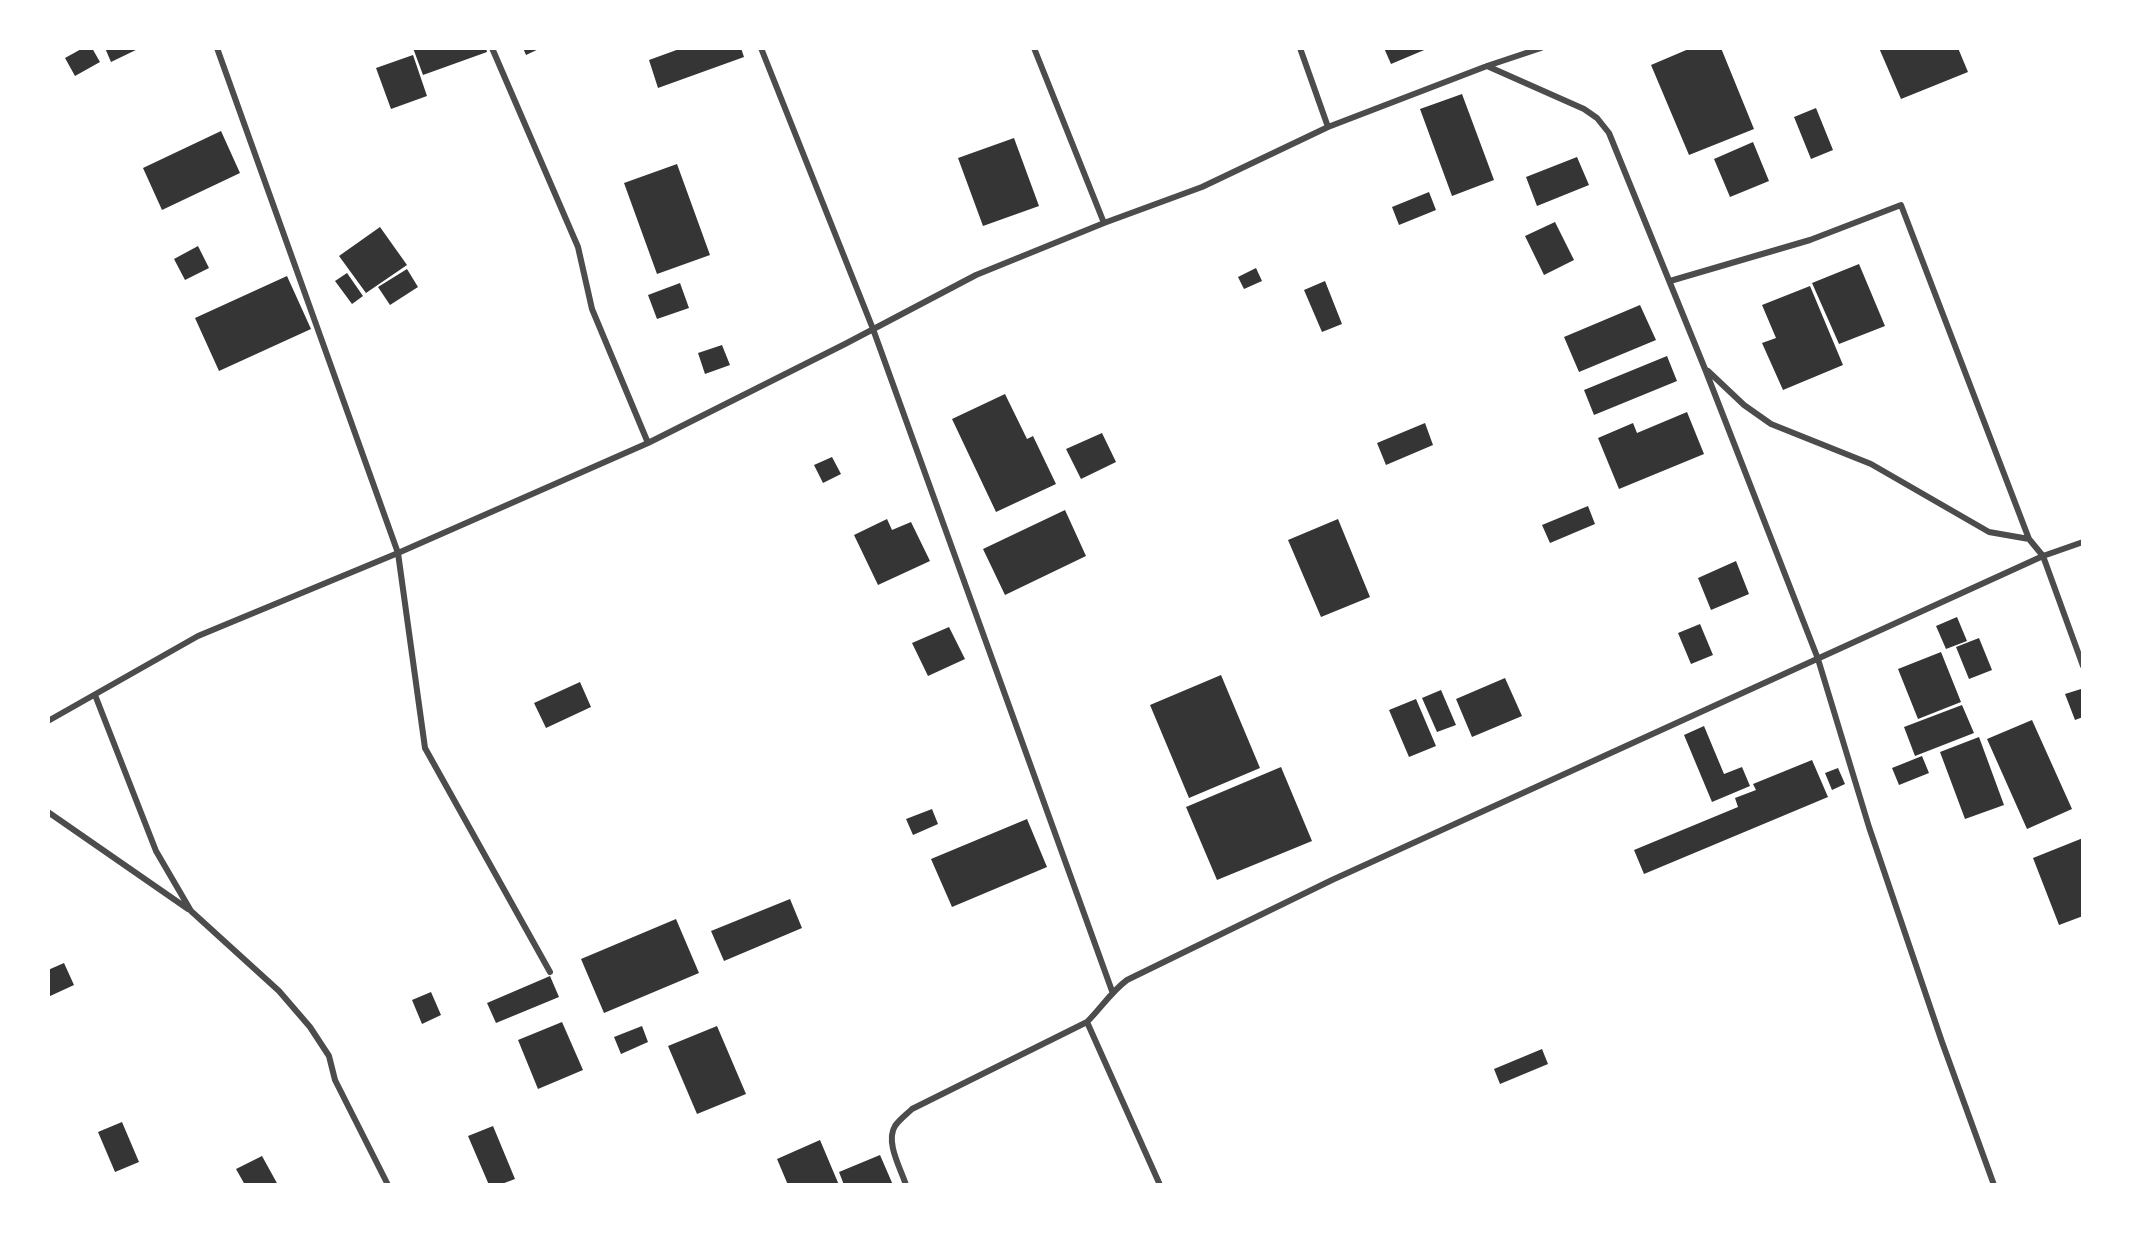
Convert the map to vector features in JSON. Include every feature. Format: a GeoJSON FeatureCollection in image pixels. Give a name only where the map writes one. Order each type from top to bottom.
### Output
{"type":"FeatureCollection","features":[{"type":"Feature","properties":{"kind":"street"},"geometry":{"type":"LineString","coordinates":[[217,48],[398,553],[425,748],[550,972]]}},
{"type":"Feature","properties":{"kind":"street"},"geometry":{"type":"LineString","coordinates":[[492,48],[578,247],[592,309],[648,443]]}},
{"type":"Feature","properties":{"kind":"street"},"geometry":{"type":"LineString","coordinates":[[761,48],[873,329],[1112,991]]}},
{"type":"Feature","properties":{"kind":"street"},"geometry":{"type":"LineString","coordinates":[[1034,48],[1104,223]]}},
{"type":"Feature","properties":{"kind":"street"},"geometry":{"type":"LineString","coordinates":[[1299,48],[1328,127]]}},
{"type":"Feature","properties":{"kind":"street"},"geometry":{"type":"LineString","coordinates":[[48,721],[198,636],[398,553],[648,443],[976,275],[1104,223],[1202,187],[1328,127],[1487,66],[1541,48]]}},
{"type":"Feature","properties":{"kind":"street"},"geometry":{"type":"LineString","coordinates":[[1487,66],[1584,110],[1597,118],[1609,133],[1705,369],[1818,659],[1885,872],[1942,1042],[1994,1185]]}},
{"type":"Feature","properties":{"kind":"street"},"geometry":{"type":"LineString","coordinates":[[1670,281],[1810,240],[1901,205],[2029,539],[2043,556],[2083,666]]}},
{"type":"Feature","properties":{"kind":"street"},"geometry":{"type":"LineString","coordinates":[[1705,369],[1744,405],[1771,424],[1871,464],[1989,532],[2029,539]]}},
{"type":"Feature","properties":{"kind":"street"},"geometry":{"type":"LineString","coordinates":[[906,1185],[893,1147],[892,1137],[894,1127],[912,1109],[1087,1022],[1102,1007],[1112,991],[1127,980],[1332,880],[2043,556],[2083,542]]}},
{"type":"Feature","properties":{"kind":"street"},"geometry":{"type":"LineString","coordinates":[[95,695],[156,850],[191,911]]}},
{"type":"Feature","properties":{"kind":"street"},"geometry":{"type":"LineString","coordinates":[[48,813],[191,911],[279,991],[310,1027],[328,1056],[335,1080],[388,1185]]}},
{"type":"Feature","properties":{"kind":"street"},"geometry":{"type":"LineString","coordinates":[[1087,1022],[1160,1185]]}},
{"type":"Feature","properties":{"kind":"building"},"geometry":{"type":"Polygon","coordinates":[[[83,48],[92,48],[100,62],[75,76],[65,58],[83,48]]]}},
{"type":"Feature","properties":{"kind":"building"},"geometry":{"type":"Polygon","coordinates":[[[105,48],[140,48],[111,62],[105,48]]]}},
{"type":"Feature","properties":{"kind":"building"},"geometry":{"type":"Polygon","coordinates":[[[413,48],[486,48],[487,52],[423,75],[413,48]]]}},
{"type":"Feature","properties":{"kind":"building"},"geometry":{"type":"Polygon","coordinates":[[[523,48],[541,48],[526,55],[523,48]]]}},
{"type":"Feature","properties":{"kind":"building"},"geometry":{"type":"Polygon","coordinates":[[[682,48],[741,48],[744,57],[658,88],[649,60],[682,48]]]}},
{"type":"Feature","properties":{"kind":"building"},"geometry":{"type":"Polygon","coordinates":[[[1384,48],[1429,48],[1391,64],[1384,48]]]}},
{"type":"Feature","properties":{"kind":"building"},"geometry":{"type":"Polygon","coordinates":[[[1691,48],[1721,48],[1754,129],[1689,155],[1651,65],[1691,48]]]}},
{"type":"Feature","properties":{"kind":"building"},"geometry":{"type":"Polygon","coordinates":[[[1879,48],[1958,48],[1968,72],[1901,99],[1879,48]]]}},
{"type":"Feature","properties":{"kind":"building"},"geometry":{"type":"Polygon","coordinates":[[[413,55],[427,96],[391,109],[376,68],[413,55]]]}},
{"type":"Feature","properties":{"kind":"building"},"geometry":{"type":"Polygon","coordinates":[[[1462,94],[1494,180],[1452,196],[1420,109],[1462,94]]]}},
{"type":"Feature","properties":{"kind":"building"},"geometry":{"type":"Polygon","coordinates":[[[1816,108],[1833,150],[1811,159],[1794,117],[1816,108]]]}},
{"type":"Feature","properties":{"kind":"building"},"geometry":{"type":"Polygon","coordinates":[[[221,131],[240,173],[162,210],[143,168],[221,131]]]}},
{"type":"Feature","properties":{"kind":"building"},"geometry":{"type":"Polygon","coordinates":[[[1014,138],[1039,206],[983,226],[958,158],[1014,138]]]}},
{"type":"Feature","properties":{"kind":"building"},"geometry":{"type":"Polygon","coordinates":[[[1753,142],[1769,181],[1730,197],[1714,159],[1753,142]]]}},
{"type":"Feature","properties":{"kind":"building"},"geometry":{"type":"Polygon","coordinates":[[[1577,157],[1589,185],[1537,206],[1526,177],[1577,157]]]}},
{"type":"Feature","properties":{"kind":"building"},"geometry":{"type":"Polygon","coordinates":[[[677,164],[710,255],[657,274],[624,183],[677,164]]]}},
{"type":"Feature","properties":{"kind":"building"},"geometry":{"type":"Polygon","coordinates":[[[1429,192],[1436,210],[1399,225],[1392,207],[1429,192]]]}},
{"type":"Feature","properties":{"kind":"building"},"geometry":{"type":"Polygon","coordinates":[[[1555,222],[1574,260],[1544,275],[1525,236],[1555,222]]]}},
{"type":"Feature","properties":{"kind":"building"},"geometry":{"type":"Polygon","coordinates":[[[380,227],[407,265],[366,293],[339,256],[380,227]]]}},
{"type":"Feature","properties":{"kind":"building"},"geometry":{"type":"Polygon","coordinates":[[[198,246],[209,268],[185,280],[174,259],[198,246]]]}},
{"type":"Feature","properties":{"kind":"building"},"geometry":{"type":"Polygon","coordinates":[[[1859,264],[1885,326],[1839,344],[1812,283],[1859,264]]]}},
{"type":"Feature","properties":{"kind":"building"},"geometry":{"type":"Polygon","coordinates":[[[1256,268],[1262,281],[1244,289],[1238,277],[1256,268]]]}},
{"type":"Feature","properties":{"kind":"building"},"geometry":{"type":"Polygon","coordinates":[[[407,269],[418,287],[390,305],[378,287],[407,269]]]}},
{"type":"Feature","properties":{"kind":"building"},"geometry":{"type":"Polygon","coordinates":[[[347,273],[363,296],[352,304],[335,281],[347,273]]]}},
{"type":"Feature","properties":{"kind":"building"},"geometry":{"type":"Polygon","coordinates":[[[287,276],[311,329],[219,371],[195,318],[287,276]]]}},
{"type":"Feature","properties":{"kind":"building"},"geometry":{"type":"Polygon","coordinates":[[[1325,281],[1342,324],[1322,332],[1304,290],[1325,281]]]}},
{"type":"Feature","properties":{"kind":"building"},"geometry":{"type":"Polygon","coordinates":[[[680,283],[689,308],[657,319],[648,295],[680,283]]]}},
{"type":"Feature","properties":{"kind":"building"},"geometry":{"type":"Polygon","coordinates":[[[1810,286],[1843,365],[1783,390],[1762,343],[1776,338],[1762,305],[1810,286]]]}},
{"type":"Feature","properties":{"kind":"building"},"geometry":{"type":"Polygon","coordinates":[[[1640,305],[1656,340],[1579,372],[1564,337],[1640,305]]]}},
{"type":"Feature","properties":{"kind":"building"},"geometry":{"type":"Polygon","coordinates":[[[722,345],[730,365],[705,374],[698,353],[722,345]]]}},
{"type":"Feature","properties":{"kind":"building"},"geometry":{"type":"Polygon","coordinates":[[[1667,356],[1677,381],[1594,415],[1584,390],[1667,356]]]}},
{"type":"Feature","properties":{"kind":"building"},"geometry":{"type":"Polygon","coordinates":[[[1005,394],[1027,439],[1033,436],[1056,484],[996,512],[952,419],[1005,394]]]}},
{"type":"Feature","properties":{"kind":"building"},"geometry":{"type":"Polygon","coordinates":[[[1687,412],[1704,454],[1619,489],[1598,438],[1633,423],[1637,433],[1687,412]]]}},
{"type":"Feature","properties":{"kind":"building"},"geometry":{"type":"Polygon","coordinates":[[[1425,423],[1433,445],[1386,465],[1377,443],[1425,423]]]}},
{"type":"Feature","properties":{"kind":"building"},"geometry":{"type":"Polygon","coordinates":[[[1102,433],[1116,462],[1081,479],[1066,449],[1102,433]]]}},
{"type":"Feature","properties":{"kind":"building"},"geometry":{"type":"Polygon","coordinates":[[[832,457],[841,474],[823,483],[814,465],[832,457]]]}},
{"type":"Feature","properties":{"kind":"building"},"geometry":{"type":"Polygon","coordinates":[[[1588,506],[1595,524],[1550,543],[1542,525],[1588,506]]]}},
{"type":"Feature","properties":{"kind":"building"},"geometry":{"type":"Polygon","coordinates":[[[1065,510],[1086,556],[1005,595],[983,549],[1065,510]]]}},
{"type":"Feature","properties":{"kind":"building"},"geometry":{"type":"Polygon","coordinates":[[[887,519],[892,530],[911,522],[930,561],[878,585],[854,535],[887,519]]]}},
{"type":"Feature","properties":{"kind":"building"},"geometry":{"type":"Polygon","coordinates":[[[1338,519],[1370,597],[1321,617],[1288,540],[1338,519]]]}},
{"type":"Feature","properties":{"kind":"building"},"geometry":{"type":"Polygon","coordinates":[[[1736,561],[1749,594],[1711,610],[1698,578],[1736,561]]]}},
{"type":"Feature","properties":{"kind":"building"},"geometry":{"type":"Polygon","coordinates":[[[1957,617],[1967,641],[1946,649],[1936,626],[1957,617]]]}},
{"type":"Feature","properties":{"kind":"building"},"geometry":{"type":"Polygon","coordinates":[[[1700,624],[1713,655],[1691,664],[1678,633],[1700,624]]]}},
{"type":"Feature","properties":{"kind":"building"},"geometry":{"type":"Polygon","coordinates":[[[949,627],[965,659],[928,676],[912,643],[949,627]]]}},
{"type":"Feature","properties":{"kind":"building"},"geometry":{"type":"Polygon","coordinates":[[[1979,638],[1992,670],[1969,679],[1956,647],[1979,638]]]}},
{"type":"Feature","properties":{"kind":"building"},"geometry":{"type":"Polygon","coordinates":[[[1941,652],[1961,702],[1918,719],[1898,669],[1941,652]]]}},
{"type":"Feature","properties":{"kind":"building"},"geometry":{"type":"Polygon","coordinates":[[[1221,675],[1260,768],[1189,798],[1150,705],[1221,675]]]}},
{"type":"Feature","properties":{"kind":"building"},"geometry":{"type":"Polygon","coordinates":[[[1505,678],[1522,716],[1472,737],[1456,699],[1505,678]]]}},
{"type":"Feature","properties":{"kind":"building"},"geometry":{"type":"Polygon","coordinates":[[[580,682],[591,707],[546,728],[534,703],[580,682]]]}},
{"type":"Feature","properties":{"kind":"building"},"geometry":{"type":"Polygon","coordinates":[[[2081,689],[2083,717],[2075,720],[2065,694],[2081,689]]]}},
{"type":"Feature","properties":{"kind":"building"},"geometry":{"type":"Polygon","coordinates":[[[1441,690],[1456,725],[1437,732],[1422,698],[1441,690]]]}},
{"type":"Feature","properties":{"kind":"building"},"geometry":{"type":"Polygon","coordinates":[[[1416,699],[1436,746],[1409,757],[1389,710],[1416,699]]]}},
{"type":"Feature","properties":{"kind":"building"},"geometry":{"type":"Polygon","coordinates":[[[1962,705],[1974,733],[1915,756],[1904,727],[1962,705]]]}},
{"type":"Feature","properties":{"kind":"building"},"geometry":{"type":"Polygon","coordinates":[[[2032,720],[2072,809],[2027,829],[1987,739],[2032,720]]]}},
{"type":"Feature","properties":{"kind":"building"},"geometry":{"type":"Polygon","coordinates":[[[1704,726],[1724,774],[1742,767],[1750,786],[1712,802],[1684,735],[1704,726]]]}},
{"type":"Feature","properties":{"kind":"building"},"geometry":{"type":"Polygon","coordinates":[[[1979,737],[2004,805],[1965,819],[1940,752],[1979,737]]]}},
{"type":"Feature","properties":{"kind":"building"},"geometry":{"type":"Polygon","coordinates":[[[1922,756],[1929,773],[1899,785],[1892,768],[1922,756]]]}},
{"type":"Feature","properties":{"kind":"building"},"geometry":{"type":"Polygon","coordinates":[[[1812,760],[1828,797],[1644,874],[1634,850],[1738,807],[1735,798],[1756,790],[1753,784],[1812,760]]]}},
{"type":"Feature","properties":{"kind":"building"},"geometry":{"type":"Polygon","coordinates":[[[1281,767],[1312,841],[1217,880],[1186,807],[1281,767]]]}},
{"type":"Feature","properties":{"kind":"building"},"geometry":{"type":"Polygon","coordinates":[[[1838,768],[1845,784],[1832,790],[1825,773],[1838,768]]]}},
{"type":"Feature","properties":{"kind":"building"},"geometry":{"type":"Polygon","coordinates":[[[932,809],[938,824],[913,835],[906,819],[932,809]]]}},
{"type":"Feature","properties":{"kind":"building"},"geometry":{"type":"Polygon","coordinates":[[[1027,819],[1047,867],[952,907],[931,859],[1027,819]]]}},
{"type":"Feature","properties":{"kind":"building"},"geometry":{"type":"Polygon","coordinates":[[[2083,838],[2083,916],[2059,925],[2033,858],[2083,838]]]}},
{"type":"Feature","properties":{"kind":"building"},"geometry":{"type":"Polygon","coordinates":[[[790,899],[802,928],[724,961],[711,931],[790,899]]]}},
{"type":"Feature","properties":{"kind":"building"},"geometry":{"type":"Polygon","coordinates":[[[676,919],[699,973],[604,1013],[581,959],[676,919]]]}},
{"type":"Feature","properties":{"kind":"building"},"geometry":{"type":"Polygon","coordinates":[[[64,963],[74,985],[48,997],[48,970],[64,963]]]}},
{"type":"Feature","properties":{"kind":"building"},"geometry":{"type":"Polygon","coordinates":[[[550,976],[559,997],[496,1023],[487,1003],[550,976]]]}},
{"type":"Feature","properties":{"kind":"building"},"geometry":{"type":"Polygon","coordinates":[[[431,992],[441,1015],[422,1024],[412,1000],[431,992]]]}},
{"type":"Feature","properties":{"kind":"building"},"geometry":{"type":"Polygon","coordinates":[[[562,1022],[583,1070],[538,1089],[518,1040],[562,1022]]]}},
{"type":"Feature","properties":{"kind":"building"},"geometry":{"type":"Polygon","coordinates":[[[642,1026],[648,1042],[621,1054],[614,1037],[642,1026]]]}},
{"type":"Feature","properties":{"kind":"building"},"geometry":{"type":"Polygon","coordinates":[[[717,1026],[746,1094],[697,1114],[668,1046],[717,1026]]]}},
{"type":"Feature","properties":{"kind":"building"},"geometry":{"type":"Polygon","coordinates":[[[1542,1049],[1548,1064],[1500,1084],[1494,1069],[1542,1049]]]}},
{"type":"Feature","properties":{"kind":"building"},"geometry":{"type":"Polygon","coordinates":[[[122,1122],[139,1162],[115,1172],[98,1132],[122,1122]]]}},
{"type":"Feature","properties":{"kind":"building"},"geometry":{"type":"Polygon","coordinates":[[[493,1126],[515,1179],[499,1185],[489,1185],[468,1136],[493,1126]]]}},
{"type":"Feature","properties":{"kind":"building"},"geometry":{"type":"Polygon","coordinates":[[[820,1140],[839,1185],[788,1185],[777,1159],[820,1140]]]}},
{"type":"Feature","properties":{"kind":"building"},"geometry":{"type":"Polygon","coordinates":[[[880,1155],[893,1185],[844,1185],[839,1172],[880,1155]]]}},
{"type":"Feature","properties":{"kind":"building"},"geometry":{"type":"Polygon","coordinates":[[[262,1156],[278,1185],[245,1185],[236,1169],[262,1156]]]}}]}
